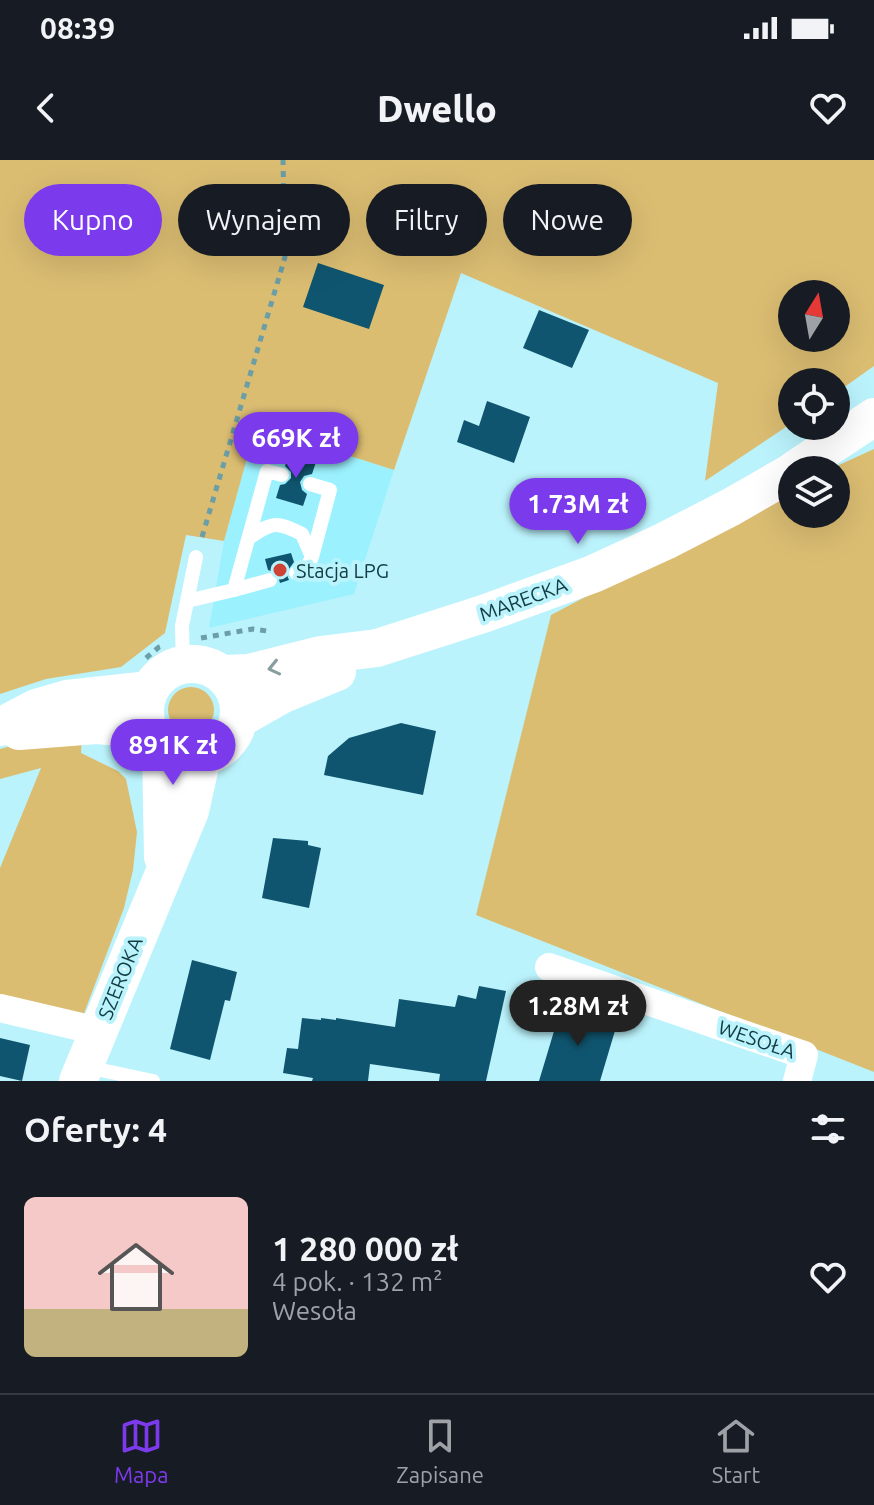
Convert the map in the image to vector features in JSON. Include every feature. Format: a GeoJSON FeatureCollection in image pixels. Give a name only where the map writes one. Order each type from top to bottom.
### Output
{"type":"FeatureCollection","features":[{"type":"Feature","properties":{"kind":"street","name":"MARECKA"},"geometry":{"type":"LineString","coordinates":[[816,456],[874,417]]}},
{"type":"Feature","properties":{"kind":"street","name":"MARECKA"},"geometry":{"type":"LineString","coordinates":[[223,674],[249,673],[321,655],[377,648],[483,614],[593,574],[722,512],[778,480]]}},
{"type":"Feature","properties":{"kind":"street","name":"MARECKA"},"geometry":{"type":"LineString","coordinates":[[239,719],[281,695],[336,672],[377,648]]}},
{"type":"Feature","properties":{"kind":"street"},"geometry":{"type":"LineString","coordinates":[[0,730],[96,725],[154,738],[180,757],[202,757],[213,753],[230,739],[239,719],[237,695],[223,674],[197,664],[193,651],[169,669],[149,690],[144,716],[154,738]]}},
{"type":"Feature","properties":{"kind":"street"},"geometry":{"type":"LineString","coordinates":[[0,730],[36,708],[67,699],[149,690]]}},
{"type":"Feature","properties":{"kind":"street","name":"SZEROKA"},"geometry":{"type":"LineString","coordinates":[[154,738],[163,876]]}},
{"type":"Feature","properties":{"kind":"street","name":"SZEROKA"},"geometry":{"type":"LineString","coordinates":[[81,1074],[190,811],[202,757]]}},
{"type":"Feature","properties":{"kind":"street","name":"WESOŁA"},"geometry":{"type":"LineString","coordinates":[[549,967],[804,1055],[797,1081]]}},
{"type":"Feature","properties":{"kind":"street"},"geometry":{"type":"LineString","coordinates":[[0,1008],[98,1031]]}},
{"type":"Feature","properties":{"kind":"lane"},"geometry":{"type":"LineString","coordinates":[[234,590],[267,471],[282,475]]}},
{"type":"Feature","properties":{"kind":"lane"},"geometry":{"type":"LineString","coordinates":[[296,573],[308,565],[312,557],[330,490],[310,484]]}},
{"type":"Feature","properties":{"kind":"lane"},"geometry":{"type":"LineString","coordinates":[[249,538],[267,525],[286,526],[302,534],[312,557]]}},
{"type":"Feature","properties":{"kind":"lane"},"geometry":{"type":"LineString","coordinates":[[193,651],[182,626],[196,557]]}},
{"type":"Feature","properties":{"kind":"lane"},"geometry":{"type":"LineString","coordinates":[[187,601],[270,580]]}},
{"type":"Feature","properties":{"kind":"lane"},"geometry":{"type":"LineString","coordinates":[[81,1074],[153,1081]]}},
{"type":"Feature","properties":{"kind":"path"},"geometry":{"type":"LineString","coordinates":[[196,557],[285,257],[283,160]]}},
{"type":"Feature","properties":{"kind":"path"},"geometry":{"type":"LineString","coordinates":[[193,651],[253,629],[267,631]]}},
{"type":"Feature","properties":{"kind":"shaded area"},"geometry":{"type":"Polygon","coordinates":[[[0,160],[874,160],[874,366],[850,383],[850,368],[778,368],[778,432],[705,481],[718,383],[461,273],[394,470],[256,426],[224,541],[186,535],[165,633],[121,667],[46,679],[0,694],[0,160]]]}},
{"type":"Feature","properties":{"kind":"shaded area"},"geometry":{"type":"Polygon","coordinates":[[[256,426],[394,470],[354,594],[209,628],[224,541],[256,426]]]}},
{"type":"Feature","properties":{"kind":"shaded area"},"geometry":{"type":"Polygon","coordinates":[[[874,449],[874,1072],[476,915],[551,615],[778,495],[778,528],[850,528],[850,460],[874,449]]]}},
{"type":"Feature","properties":{"kind":"shaded area"},"geometry":{"type":"Polygon","coordinates":[[[191,687],[207,694],[214,710],[207,726],[191,733],[175,726],[168,710],[175,694],[191,687]]]}},
{"type":"Feature","properties":{"kind":"shaded area"},"geometry":{"type":"Polygon","coordinates":[[[82,735],[81,753],[118,771],[126,779],[137,832],[133,870],[124,908],[83,1016],[0,999],[0,868],[41,768],[0,779],[0,749],[82,735]]]}},
{"type":"Feature","properties":{"kind":"building"},"geometry":{"type":"Polygon","coordinates":[[[318,263],[384,285],[369,329],[303,307],[318,263]]]}},
{"type":"Feature","properties":{"kind":"building"},"geometry":{"type":"Polygon","coordinates":[[[539,310],[589,330],[572,368],[523,348],[539,310]]]}},
{"type":"Feature","properties":{"kind":"building"},"geometry":{"type":"Polygon","coordinates":[[[487,401],[530,417],[514,463],[457,442],[464,420],[479,426],[487,401]]]}},
{"type":"Feature","properties":{"kind":"building"},"geometry":{"type":"Polygon","coordinates":[[[289,454],[316,462],[312,474],[304,476],[300,482],[307,494],[303,506],[276,498],[280,485],[291,478],[291,472],[285,466],[289,454]]]}},
{"type":"Feature","properties":{"kind":"building"},"geometry":{"type":"Polygon","coordinates":[[[291,553],[294,562],[286,573],[289,580],[280,583],[277,573],[268,570],[265,559],[291,553]]]}},
{"type":"Feature","properties":{"kind":"building"},"geometry":{"type":"Polygon","coordinates":[[[401,723],[436,731],[423,795],[324,775],[328,756],[349,738],[401,723]]]}},
{"type":"Feature","properties":{"kind":"building"},"geometry":{"type":"Polygon","coordinates":[[[273,838],[308,841],[308,845],[321,848],[309,908],[262,898],[273,838]]]}},
{"type":"Feature","properties":{"kind":"building"},"geometry":{"type":"Polygon","coordinates":[[[192,960],[237,972],[230,1001],[225,1000],[210,1060],[170,1049],[192,960]]]}},
{"type":"Feature","properties":{"kind":"building"},"geometry":{"type":"Polygon","coordinates":[[[479,986],[506,991],[486,1081],[439,1081],[440,1074],[370,1064],[368,1081],[312,1081],[313,1078],[283,1073],[287,1048],[298,1049],[302,1018],[336,1018],[395,1027],[399,999],[455,1007],[458,995],[476,999],[479,986]]]}},
{"type":"Feature","properties":{"kind":"building"},"geometry":{"type":"Polygon","coordinates":[[[561,1008],[617,1024],[600,1081],[539,1081],[561,1008]]]}},
{"type":"Feature","properties":{"kind":"building"},"geometry":{"type":"Polygon","coordinates":[[[0,1038],[30,1045],[22,1081],[0,1076],[0,1038]]]}},
{"type":"Feature","properties":{"kind":"place","name":"Stacja LPG"},"geometry":{"type":"Point","coordinates":[280,570]}}]}
